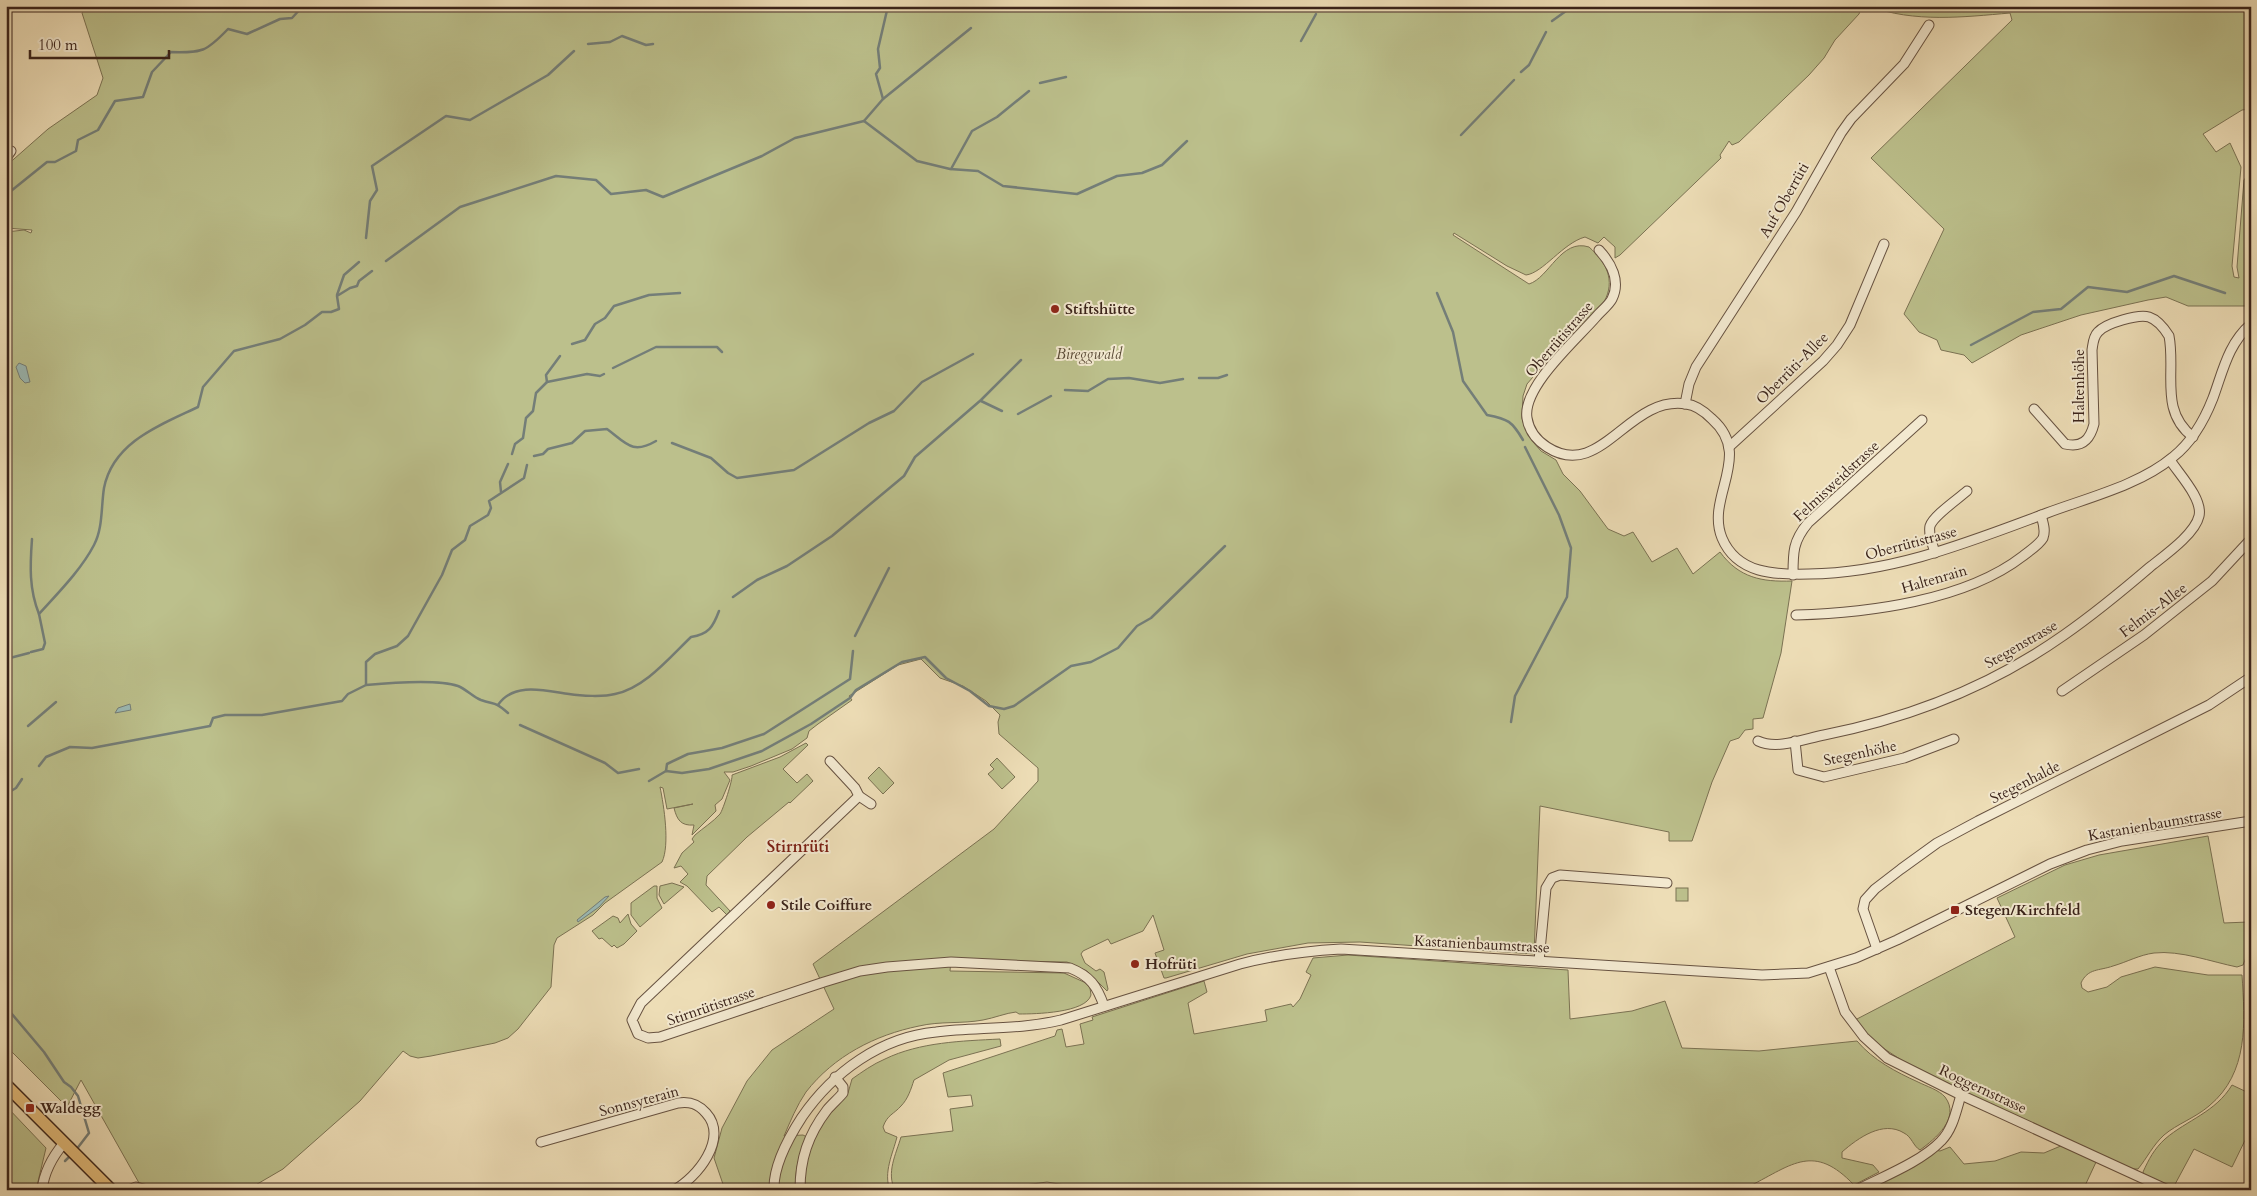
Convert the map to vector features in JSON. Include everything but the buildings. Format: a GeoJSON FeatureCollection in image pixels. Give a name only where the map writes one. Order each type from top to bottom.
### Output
{"type":"FeatureCollection","features":[{"type":"Feature","properties":{"kind":"main road"},"geometry":{"type":"LineString","coordinates":[[6,1085],[111,1190]]}},
{"type":"Feature","properties":{"kind":"street","name":"Auf Oberrüti"},"geometry":{"type":"LineString","coordinates":[[1685,404],[1689,384],[1696,367],[1796,212],[1841,133],[1904,64],[1929,25]]}},
{"type":"Feature","properties":{"kind":"street","name":"Oberrüti-Allee"},"geometry":{"type":"LineString","coordinates":[[1729,447],[1823,361],[1837,345],[1850,325],[1884,244]]}},
{"type":"Feature","properties":{"kind":"street","name":"Oberrütistrasse"},"geometry":{"type":"LineString","coordinates":[[1599,250],[1611,265],[1615,275],[1612,299],[1534,385],[1527,404],[1526,416],[1534,436],[1551,450],[1563,454],[1579,455],[1594,450],[1608,442],[1639,416],[1654,408],[1685,404],[1701,410],[1717,423],[1729,447],[1730,462],[1718,509],[1721,536],[1726,548],[1734,558],[1746,566],[1770,574],[1837,574],[1874,569],[1935,553],[2141,477],[2170,460],[2193,437],[2212,400],[2231,348],[2237,337],[2251,324]]}},
{"type":"Feature","properties":{"kind":"street","name":"Haltenhöhe"},"geometry":{"type":"LineString","coordinates":[[2034,409],[2065,444],[2079,446],[2085,442],[2092,434],[2094,424],[2093,340],[2098,332],[2112,323],[2142,316],[2158,322],[2168,336],[2173,412],[2182,429],[2193,437]]}},
{"type":"Feature","properties":{"kind":"street","name":"Felmisweidstrasse"},"geometry":{"type":"LineString","coordinates":[[1792,575],[1794,545],[1799,533],[1922,420]]}},
{"type":"Feature","properties":{"kind":"street","name":"Stegenstrasse"},"geometry":{"type":"LineString","coordinates":[[1758,741],[1775,744],[1795,741],[1883,720],[1948,698],[2016,665],[2081,623],[2156,563],[2189,533],[2197,522],[2200,510],[2196,497],[2170,460]]}},
{"type":"Feature","properties":{"kind":"street"},"geometry":{"type":"LineString","coordinates":[[1935,553],[1930,534],[1930,525],[1967,491]]}},
{"type":"Feature","properties":{"kind":"street","name":"Haltenrain"},"geometry":{"type":"LineString","coordinates":[[1796,614],[1835,614],[1870,610],[1952,591],[1992,575],[2013,564],[2040,541],[2044,535],[2041,515]]}},
{"type":"Feature","properties":{"kind":"street","name":"Felmis-Allee"},"geometry":{"type":"LineString","coordinates":[[2062,691],[2137,640],[2212,581],[2251,539]]}},
{"type":"Feature","properties":{"kind":"street","name":"Stegenhalde"},"geometry":{"type":"LineString","coordinates":[[1877,949],[1864,909],[1865,900],[1874,889],[1900,869],[1937,843],[2209,705],[2251,677]]}},
{"type":"Feature","properties":{"kind":"street","name":"Stegenhöhe"},"geometry":{"type":"LineString","coordinates":[[1795,741],[1798,770],[1824,777],[1904,758],[1954,739]]}},
{"type":"Feature","properties":{"kind":"street"},"geometry":{"type":"LineString","coordinates":[[830,761],[855,788],[859,796],[872,804]]}},
{"type":"Feature","properties":{"kind":"street","name":"Stirnrütistrasse"},"geometry":{"type":"LineString","coordinates":[[859,796],[641,1003],[632,1020],[638,1034],[648,1038],[660,1038],[860,971],[903,964],[951,962],[1070,968],[1083,973],[1092,980],[1098,988],[1104,1006]]}},
{"type":"Feature","properties":{"kind":"street","name":"Kastanienbaumstrasse"},"geometry":{"type":"LineString","coordinates":[[774,1190],[778,1163],[799,1122],[812,1102],[835,1077],[862,1058],[912,1037],[934,1032],[1034,1026],[1240,964],[1269,956],[1303,951],[1341,949],[1762,975],[1808,973],[1877,949],[2050,864],[2087,850],[2122,841],[2251,821]]}},
{"type":"Feature","properties":{"kind":"street"},"geometry":{"type":"LineString","coordinates":[[1539,961],[1546,888],[1552,878],[1569,875],[1667,883]]}},
{"type":"Feature","properties":{"kind":"street","name":"Roggernstrasse"},"geometry":{"type":"LineString","coordinates":[[1829,967],[1845,1012],[1873,1046],[1906,1068],[2168,1190]]}},
{"type":"Feature","properties":{"kind":"street"},"geometry":{"type":"LineString","coordinates":[[800,1190],[801,1166],[806,1145],[828,1109],[843,1093],[841,1084],[835,1077]]}},
{"type":"Feature","properties":{"kind":"street"},"geometry":{"type":"LineString","coordinates":[[1857,1190],[1910,1163],[1941,1142],[1952,1125],[1961,1095]]}},
{"type":"Feature","properties":{"kind":"street","name":"Sonnsyterain"},"geometry":{"type":"LineString","coordinates":[[542,1142],[678,1103],[695,1104],[709,1116],[714,1125],[712,1144],[694,1176],[674,1190]]}},
{"type":"Feature","properties":{"kind":"street"},"geometry":{"type":"LineString","coordinates":[[42,1190],[43,1181],[56,1152],[71,1151]]}},
{"type":"Feature","properties":{"kind":"street"},"geometry":{"type":"LineString","coordinates":[[130,1190],[136,1187],[147,1190]]}},
{"type":"Feature","properties":{"kind":"green space","name":"Bireggwald"},"geometry":{"type":"Polygon","coordinates":[[[87,6],[1862,6],[1859,14],[1835,40],[1824,58],[1809,75],[1739,142],[1732,145],[1729,141],[1720,155],[1721,158],[1615,258],[1615,247],[1604,237],[1598,243],[1585,237],[1569,245],[1533,273],[1526,275],[1507,266],[1454,233],[1453,235],[1529,284],[1543,274],[1563,253],[1571,248],[1579,246],[1589,247],[1604,265],[1609,279],[1609,286],[1604,302],[1561,344],[1527,384],[1523,396],[1522,418],[1524,425],[1534,443],[1541,451],[1556,460],[1563,474],[1580,491],[1608,529],[1624,536],[1633,532],[1652,562],[1677,548],[1693,574],[1720,552],[1735,568],[1752,577],[1771,581],[1792,581],[1781,653],[1763,718],[1753,719],[1753,729],[1745,730],[1739,738],[1730,741],[1712,782],[1692,841],[1669,841],[1669,832],[1540,806],[1534,954],[1360,942],[1308,943],[1247,954],[1164,978],[1155,953],[1164,950],[1153,915],[1143,931],[1111,944],[1108,939],[1083,951],[1081,954],[1085,963],[1096,971],[1100,969],[1104,972],[1107,991],[1087,971],[1067,962],[951,960],[950,971],[1064,973],[1086,983],[1090,988],[1091,995],[1080,1006],[1070,1009],[1036,1014],[1019,1014],[1016,1012],[975,1021],[927,1024],[871,1041],[829,1068],[806,1092],[797,1108],[784,1136],[803,1135],[807,1137],[797,1169],[797,1190],[725,1190],[714,1158],[722,1128],[747,1081],[772,1050],[834,1009],[813,964],[994,829],[1038,781],[1038,768],[999,734],[998,722],[1000,715],[986,701],[963,686],[940,678],[921,659],[898,665],[849,696],[852,700],[809,731],[807,738],[792,749],[751,766],[733,772],[724,772],[730,780],[722,799],[715,805],[716,811],[692,835],[694,825],[680,821],[674,808],[693,804],[667,809],[663,788],[660,787],[666,836],[666,846],[662,862],[605,903],[593,915],[557,938],[554,945],[551,987],[518,1029],[508,1038],[495,1043],[418,1058],[410,1056],[403,1051],[360,1101],[283,1169],[247,1190],[143,1190],[81,1080],[67,1107],[11,1051],[10,1033],[6,1025],[6,232],[24,230],[31,233],[32,230],[6,228],[6,166],[48,129],[97,95],[103,78],[82,13],[87,6]]]}},
{"type":"Feature","properties":{"kind":"green space"},"geometry":{"type":"Polygon","coordinates":[[[1869,6],[2251,6],[2251,109],[2242,110],[2203,134],[2216,152],[2230,143],[2241,167],[2232,266],[2234,277],[2239,278],[2237,267],[2244,180],[2251,170],[2251,306],[2188,306],[2166,297],[2081,315],[2021,335],[1972,363],[1964,355],[1941,350],[1937,340],[1919,332],[1904,314],[1944,229],[1871,158],[2012,20],[2010,13],[1957,17],[1921,17],[1904,15],[1869,6]]]}},
{"type":"Feature","properties":{"kind":"green space"},"geometry":{"type":"Polygon","coordinates":[[[806,743],[808,745],[783,769],[797,783],[807,774],[813,781],[790,803],[747,837],[707,876],[706,885],[730,911],[727,915],[719,907],[712,912],[687,886],[680,882],[688,874],[681,866],[674,868],[682,853],[694,842],[692,839],[695,835],[720,814],[728,794],[732,775],[780,757],[806,743]]]}},
{"type":"Feature","properties":{"kind":"green space"},"geometry":{"type":"Polygon","coordinates":[[[997,758],[1015,777],[1002,789],[988,774],[994,769],[990,765],[997,758]]]}},
{"type":"Feature","properties":{"kind":"green space"},"geometry":{"type":"Polygon","coordinates":[[[879,767],[894,783],[883,794],[868,778],[879,767]]]}},
{"type":"Feature","properties":{"kind":"green space"},"geometry":{"type":"Polygon","coordinates":[[[2208,836],[2224,923],[2248,922],[2251,926],[2251,945],[2243,965],[2237,967],[2174,953],[2154,953],[2091,972],[2081,983],[2082,988],[2088,992],[2107,987],[2121,977],[2155,967],[2208,975],[2242,975],[2244,1011],[2242,1046],[2231,1078],[2222,1093],[2209,1106],[2164,1135],[2138,1169],[2133,1169],[2068,1141],[1912,1067],[1869,1037],[1855,1020],[2015,937],[1997,898],[2065,865],[2099,855],[2208,836]]]}},
{"type":"Feature","properties":{"kind":"green space"},"geometry":{"type":"Polygon","coordinates":[[[672,883],[684,887],[664,904],[659,895],[660,886],[672,883]]]}},
{"type":"Feature","properties":{"kind":"green space"},"geometry":{"type":"Polygon","coordinates":[[[654,886],[657,886],[657,898],[662,908],[640,927],[631,915],[631,903],[654,886]]]}},
{"type":"Feature","properties":{"kind":"green space"},"geometry":{"type":"Polygon","coordinates":[[[1676,888],[1688,888],[1688,901],[1676,901],[1676,888]]]}},
{"type":"Feature","properties":{"kind":"green space"},"geometry":{"type":"Polygon","coordinates":[[[628,914],[631,924],[637,931],[617,948],[614,945],[612,947],[602,938],[599,939],[592,931],[613,916],[618,918],[620,923],[628,914]]]}},
{"type":"Feature","properties":{"kind":"green space"},"geometry":{"type":"Polygon","coordinates":[[[1348,955],[1568,970],[1570,1019],[1632,1011],[1665,1001],[1682,1048],[1759,1051],[1857,1041],[1885,1065],[1936,1090],[1945,1097],[1950,1113],[1939,1134],[1920,1150],[1907,1135],[1896,1130],[1888,1129],[1871,1132],[1855,1141],[1842,1152],[1842,1158],[1873,1165],[1879,1172],[1854,1185],[1840,1172],[1827,1164],[1815,1161],[1791,1165],[1750,1186],[1746,1190],[1095,1190],[1047,1182],[988,1190],[895,1190],[891,1177],[901,1137],[953,1131],[950,1109],[973,1106],[971,1095],[948,1097],[943,1073],[1055,1036],[1057,1030],[1062,1029],[1066,1047],[1084,1044],[1080,1024],[1093,1020],[1092,1017],[1204,981],[1207,992],[1188,1003],[1194,1034],[1267,1021],[1265,1010],[1291,1004],[1293,1007],[1300,999],[1311,975],[1306,972],[1313,958],[1348,955]]]}},
{"type":"Feature","properties":{"kind":"green space"},"geometry":{"type":"Polygon","coordinates":[[[1000,1039],[1001,1046],[949,1060],[914,1080],[906,1100],[889,1117],[883,1127],[885,1132],[897,1137],[888,1170],[890,1190],[805,1190],[803,1172],[807,1152],[825,1120],[848,1093],[852,1079],[881,1061],[912,1049],[941,1043],[1000,1039]]]}},
{"type":"Feature","properties":{"kind":"green space"},"geometry":{"type":"Polygon","coordinates":[[[2232,1085],[2251,1094],[2251,1128],[2232,1167],[2194,1149],[2173,1188],[2144,1175],[2143,1172],[2150,1158],[2161,1143],[2174,1132],[2210,1109],[2232,1085]]]}},
{"type":"Feature","properties":{"kind":"green space"},"geometry":{"type":"Polygon","coordinates":[[[6,1106],[46,1148],[36,1190],[6,1190],[6,1106]]]}},
{"type":"Feature","properties":{"kind":"green space"},"geometry":{"type":"Polygon","coordinates":[[[2063,1145],[2097,1160],[2083,1190],[1862,1190],[1926,1159],[1935,1150],[1940,1151],[1950,1147],[1964,1164],[1995,1161],[2021,1152],[2044,1153],[2063,1145]]]}},
{"type":"Feature","properties":{"kind":"green space"},"geometry":{"type":"Polygon","coordinates":[[[1048,1186],[1078,1190],[1013,1190],[1013,1189],[1048,1186]]]}},
{"type":"Feature","properties":{"kind":"water"},"geometry":{"type":"Polygon","coordinates":[[[19,363],[26,366],[30,382],[25,383],[20,378],[16,367],[19,363]]]}},
{"type":"Feature","properties":{"kind":"water"},"geometry":{"type":"Polygon","coordinates":[[[130,704],[131,710],[115,713],[118,708],[130,704]]]}},
{"type":"Feature","properties":{"kind":"water"},"geometry":{"type":"Polygon","coordinates":[[[609,896],[599,907],[578,922],[577,920],[605,897],[609,896]]]}},
{"type":"Feature","properties":{"kind":"waterway"},"geometry":{"type":"LineString","coordinates":[[6,195],[47,162],[55,162],[76,151],[78,140],[98,130],[115,101],[143,97],[152,72],[171,52],[203,50],[228,29],[247,34],[280,19],[292,18],[303,6]]}},
{"type":"Feature","properties":{"kind":"waterway"},"geometry":{"type":"LineString","coordinates":[[883,99],[876,74],[880,68],[878,49],[888,6]]}},
{"type":"Feature","properties":{"kind":"waterway"},"geometry":{"type":"LineString","coordinates":[[1552,21],[1573,6]]}},
{"type":"Feature","properties":{"kind":"waterway"},"geometry":{"type":"LineString","coordinates":[[1301,41],[1316,14]]}},
{"type":"Feature","properties":{"kind":"waterway"},"geometry":{"type":"LineString","coordinates":[[864,121],[883,99],[971,28]]}},
{"type":"Feature","properties":{"kind":"waterway"},"geometry":{"type":"LineString","coordinates":[[1521,72],[1529,65],[1546,32]]}},
{"type":"Feature","properties":{"kind":"waterway"},"geometry":{"type":"LineString","coordinates":[[588,44],[610,42],[622,36],[646,45],[653,44]]}},
{"type":"Feature","properties":{"kind":"waterway"},"geometry":{"type":"LineString","coordinates":[[366,238],[370,201],[377,190],[372,166],[446,116],[470,120],[548,75],[574,51]]}},
{"type":"Feature","properties":{"kind":"waterway"},"geometry":{"type":"LineString","coordinates":[[1040,83],[1066,77]]}},
{"type":"Feature","properties":{"kind":"waterway"},"geometry":{"type":"LineString","coordinates":[[1461,135],[1514,80]]}},
{"type":"Feature","properties":{"kind":"waterway"},"geometry":{"type":"LineString","coordinates":[[951,169],[972,131],[997,117],[1029,91]]}},
{"type":"Feature","properties":{"kind":"waterway"},"geometry":{"type":"LineString","coordinates":[[386,261],[460,207],[556,176],[596,180],[611,194],[646,190],[663,197],[762,156],[795,138],[864,121],[917,161],[950,169],[978,171],[1003,186],[1077,194],[1117,176],[1142,173],[1162,165],[1187,141]]}},
{"type":"Feature","properties":{"kind":"waterway"},"geometry":{"type":"LineString","coordinates":[[337,295],[344,275],[359,262]]}},
{"type":"Feature","properties":{"kind":"waterway"},"geometry":{"type":"LineString","coordinates":[[31,652],[43,649],[45,643],[39,614],[76,572],[94,545],[100,525],[104,488],[109,472],[117,458],[140,437],[154,428],[198,407],[203,387],[234,351],[280,339],[305,325],[322,312],[331,312],[339,309],[337,296],[357,286],[359,281],[372,271]]}},
{"type":"Feature","properties":{"kind":"waterway"},"geometry":{"type":"LineString","coordinates":[[1971,345],[2033,312],[2061,309],[2088,287],[2127,292],[2174,276],[2225,293]]}},
{"type":"Feature","properties":{"kind":"waterway"},"geometry":{"type":"LineString","coordinates":[[572,344],[585,340],[595,324],[605,318],[614,306],[649,295],[680,293]]}},
{"type":"Feature","properties":{"kind":"waterway"},"geometry":{"type":"LineString","coordinates":[[1437,293],[1453,332],[1463,381],[1487,415],[1509,422],[1523,440]]}},
{"type":"Feature","properties":{"kind":"waterway"},"geometry":{"type":"LineString","coordinates":[[613,368],[656,347],[717,347],[722,352]]}},
{"type":"Feature","properties":{"kind":"waterway"},"geometry":{"type":"LineString","coordinates":[[672,443],[711,458],[728,473],[737,478],[794,470],[869,423],[894,411],[922,382],[973,354]]}},
{"type":"Feature","properties":{"kind":"waterway"},"geometry":{"type":"LineString","coordinates":[[512,454],[515,444],[523,438],[526,418],[533,411],[536,393],[547,382],[546,375],[560,356]]}},
{"type":"Feature","properties":{"kind":"waterway"},"geometry":{"type":"LineString","coordinates":[[733,597],[757,580],[787,566],[832,536],[904,476],[915,457],[981,400],[1021,360]]}},
{"type":"Feature","properties":{"kind":"waterway"},"geometry":{"type":"LineString","coordinates":[[547,382],[587,374],[600,376],[604,374]]}},
{"type":"Feature","properties":{"kind":"waterway"},"geometry":{"type":"LineString","coordinates":[[1199,378],[1218,378],[1227,375]]}},
{"type":"Feature","properties":{"kind":"waterway"},"geometry":{"type":"LineString","coordinates":[[1065,390],[1088,391],[1108,379],[1129,378],[1160,383],[1183,379]]}},
{"type":"Feature","properties":{"kind":"waterway"},"geometry":{"type":"LineString","coordinates":[[1018,414],[1051,396]]}},
{"type":"Feature","properties":{"kind":"waterway"},"geometry":{"type":"LineString","coordinates":[[981,401],[1002,411]]}},
{"type":"Feature","properties":{"kind":"waterway"},"geometry":{"type":"LineString","coordinates":[[534,456],[543,454],[548,449],[572,443],[585,431],[607,429],[625,443],[635,447],[641,447],[656,441]]}},
{"type":"Feature","properties":{"kind":"waterway"},"geometry":{"type":"LineString","coordinates":[[1511,722],[1515,696],[1567,597],[1571,548],[1559,515],[1525,447]]}},
{"type":"Feature","properties":{"kind":"waterway"},"geometry":{"type":"LineString","coordinates":[[501,492],[500,482],[508,464]]}},
{"type":"Feature","properties":{"kind":"waterway"},"geometry":{"type":"LineString","coordinates":[[39,766],[46,757],[70,747],[92,748],[210,726],[213,718],[225,715],[262,715],[342,701],[348,694],[366,685],[366,662],[375,654],[397,646],[408,636],[442,575],[452,550],[465,540],[470,526],[488,515],[491,508],[489,501],[524,478],[527,465]]}},
{"type":"Feature","properties":{"kind":"waterway"},"geometry":{"type":"LineString","coordinates":[[32,539],[31,577],[33,596],[39,614]]}},
{"type":"Feature","properties":{"kind":"waterway"},"geometry":{"type":"LineString","coordinates":[[649,781],[666,771],[682,773],[709,769],[762,751],[811,724],[850,698],[856,690],[902,662],[925,657],[946,678],[970,691],[989,706],[1004,709],[1014,706],[1071,666],[1091,662],[1118,648],[1137,626],[1151,618],[1225,546]]}},
{"type":"Feature","properties":{"kind":"waterway"},"geometry":{"type":"LineString","coordinates":[[855,636],[889,568]]}},
{"type":"Feature","properties":{"kind":"waterway"},"geometry":{"type":"LineString","coordinates":[[498,705],[513,693],[531,689],[592,696],[610,695],[626,691],[647,679],[691,637],[702,634],[710,629],[719,611]]}},
{"type":"Feature","properties":{"kind":"waterway"},"geometry":{"type":"LineString","coordinates":[[666,771],[667,764],[688,754],[722,748],[764,734],[850,679],[853,651]]}},
{"type":"Feature","properties":{"kind":"waterway"},"geometry":{"type":"LineString","coordinates":[[6,659],[29,653]]}},
{"type":"Feature","properties":{"kind":"waterway"},"geometry":{"type":"LineString","coordinates":[[366,685],[412,682],[449,684],[461,687],[475,697],[497,705],[508,713]]}},
{"type":"Feature","properties":{"kind":"waterway"},"geometry":{"type":"LineString","coordinates":[[28,726],[56,702]]}},
{"type":"Feature","properties":{"kind":"waterway"},"geometry":{"type":"LineString","coordinates":[[520,725],[605,763],[618,773],[639,769]]}},
{"type":"Feature","properties":{"kind":"waterway"},"geometry":{"type":"LineString","coordinates":[[6,735],[10,734]]}},
{"type":"Feature","properties":{"kind":"waterway"},"geometry":{"type":"LineString","coordinates":[[6,794],[16,788],[22,779]]}},
{"type":"Feature","properties":{"kind":"waterway"},"geometry":{"type":"LineString","coordinates":[[6,1007],[44,1052],[64,1082],[78,1096],[89,1133],[76,1150]]}},
{"type":"Feature","properties":{"kind":"waterway"},"geometry":{"type":"LineString","coordinates":[[65,1161],[72,1154]]}},
{"type":"Feature","properties":{"kind":"place","name":"Stiftshütte"},"geometry":{"type":"Point","coordinates":[1055,309]}},
{"type":"Feature","properties":{"kind":"place","name":"Stile Coiffure"},"geometry":{"type":"Point","coordinates":[771,905]}},
{"type":"Feature","properties":{"kind":"place","name":"Stegen/Kirchfeld"},"geometry":{"type":"Point","coordinates":[1955,910]}},
{"type":"Feature","properties":{"kind":"place","name":"Hofrüti"},"geometry":{"type":"Point","coordinates":[1135,964]}},
{"type":"Feature","properties":{"kind":"place","name":"Waldegg"},"geometry":{"type":"Point","coordinates":[30,1108]}},
{"type":"Feature","properties":{"kind":"district","name":"Stirnrüti"},"geometry":{"type":"Point","coordinates":[798,846]}}]}
